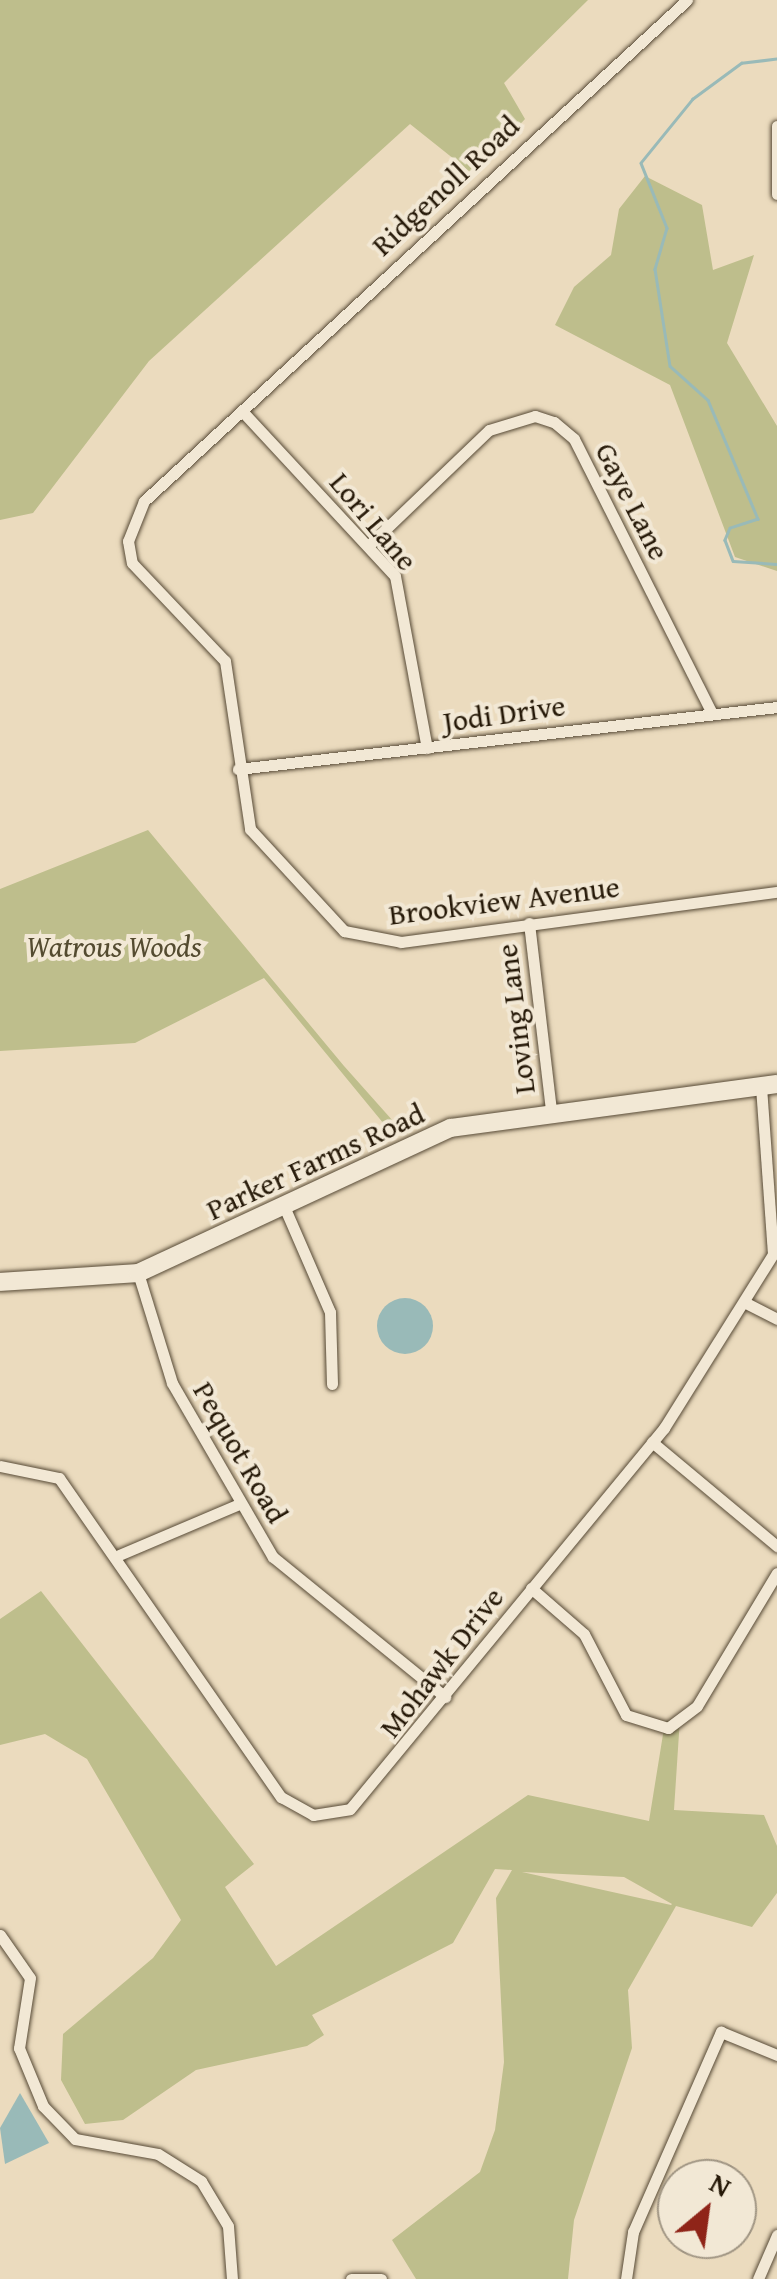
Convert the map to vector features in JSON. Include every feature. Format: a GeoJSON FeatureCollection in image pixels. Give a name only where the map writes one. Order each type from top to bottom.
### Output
{"type":"FeatureCollection","features":[{"type":"Feature","properties":{"kind":"street","name":"Ridgenoll Road"},"geometry":{"type":"LineString","coordinates":[[242,411],[687,0]]}},
{"type":"Feature","properties":{"kind":"street"},"geometry":{"type":"LineString","coordinates":[[777,126],[777,194]]}},
{"type":"Feature","properties":{"kind":"street","name":"Lori Lane"},"geometry":{"type":"LineString","coordinates":[[242,411],[369,545],[405,604],[427,748]]}},
{"type":"Feature","properties":{"kind":"street","name":"Brookview Avenue"},"geometry":{"type":"LineString","coordinates":[[242,411],[144,500],[128,540],[132,563],[225,661],[238,769],[250,829],[344,931],[401,942],[777,892]]}},
{"type":"Feature","properties":{"kind":"street","name":"Gaye Lane"},"geometry":{"type":"LineString","coordinates":[[369,545],[490,430],[534,416],[554,422],[574,440],[711,710]]}},
{"type":"Feature","properties":{"kind":"street","name":"Jodi Drive"},"geometry":{"type":"LineString","coordinates":[[238,769],[711,710],[777,707]]}},
{"type":"Feature","properties":{"kind":"street","name":"Loving Lane"},"geometry":{"type":"LineString","coordinates":[[529,922],[552,1110]]}},
{"type":"Feature","properties":{"kind":"street","name":"Parker Farms Road"},"geometry":{"type":"LineString","coordinates":[[0,1282],[138,1273],[428,1135],[552,1110],[769,1085]]}},
{"type":"Feature","properties":{"kind":"street","name":"Mohawk Drive"},"geometry":{"type":"LineString","coordinates":[[0,1466],[59,1478],[119,1555],[296,1808],[350,1810],[652,1442],[744,1302],[776,1240],[769,1085]]}},
{"type":"Feature","properties":{"kind":"street"},"geometry":{"type":"LineString","coordinates":[[284,1204],[330,1312],[332,1384]]}},
{"type":"Feature","properties":{"kind":"street","name":"Pequot Road"},"geometry":{"type":"LineString","coordinates":[[138,1273],[172,1383],[237,1504],[273,1557],[445,1697]]}},
{"type":"Feature","properties":{"kind":"street"},"geometry":{"type":"LineString","coordinates":[[744,1302],[777,1319]]}},
{"type":"Feature","properties":{"kind":"street"},"geometry":{"type":"LineString","coordinates":[[652,1442],[777,1546]]}},
{"type":"Feature","properties":{"kind":"street"},"geometry":{"type":"LineString","coordinates":[[119,1555],[237,1504]]}},
{"type":"Feature","properties":{"kind":"street"},"geometry":{"type":"LineString","coordinates":[[531,1588],[584,1634],[626,1715],[668,1728],[696,1706],[777,1573]]}},
{"type":"Feature","properties":{"kind":"street"},"geometry":{"type":"LineString","coordinates":[[0,1935],[30,1978],[19,2048],[43,2106],[75,2139],[158,2154],[201,2181],[224,2216],[232,2279]]}},
{"type":"Feature","properties":{"kind":"street"},"geometry":{"type":"LineString","coordinates":[[626,2279],[633,2232],[721,2032],[777,2055]]}},
{"type":"Feature","properties":{"kind":"street"},"geometry":{"type":"LineString","coordinates":[[758,2279],[777,2234]]}},
{"type":"Feature","properties":{"kind":"street"},"geometry":{"type":"LineString","coordinates":[[351,2279],[381,2279]]}},
{"type":"Feature","properties":{"kind":"green space"},"geometry":{"type":"Polygon","coordinates":[[[0,0],[588,0],[504,83],[525,119],[474,175],[410,124],[149,361],[33,513],[0,520],[0,0]]]}},
{"type":"Feature","properties":{"kind":"green space"},"geometry":{"type":"Polygon","coordinates":[[[645,176],[702,205],[713,270],[754,255],[727,343],[777,426],[777,571],[735,557],[670,385],[555,325],[574,287],[611,255],[619,209],[645,176]]]}},
{"type":"Feature","properties":{"kind":"green space","name":"Watrous Woods"},"geometry":{"type":"Polygon","coordinates":[[[148,830],[401,1130],[393,1135],[264,978],[135,1043],[0,1051],[0,889],[148,830]]]}},
{"type":"Feature","properties":{"kind":"green space"},"geometry":{"type":"Polygon","coordinates":[[[41,1591],[254,1864],[225,1887],[276,1966],[528,1795],[649,1821],[665,1722],[680,1718],[674,1810],[764,1815],[777,1846],[777,1893],[752,1927],[676,1906],[628,1990],[632,2048],[574,2220],[568,2279],[416,2279],[392,2240],[480,2172],[495,2130],[504,2062],[496,1898],[512,1870],[495,1869],[453,1943],[312,2015],[324,2035],[307,2046],[196,2070],[123,2120],[85,2124],[61,2080],[63,2034],[153,1958],[181,1920],[87,1759],[45,1734],[0,1745],[0,1619],[41,1591]],[[522,1872],[672,1904],[624,1877],[522,1872]]]}},
{"type":"Feature","properties":{"kind":"water"},"geometry":{"type":"Polygon","coordinates":[[[405,1298],[424,1307],[433,1326],[424,1345],[405,1354],[386,1345],[377,1326],[386,1307],[405,1298]]]}},
{"type":"Feature","properties":{"kind":"water"},"geometry":{"type":"Polygon","coordinates":[[[20,2093],[49,2143],[5,2164],[0,2128],[20,2093]]]}},
{"type":"Feature","properties":{"kind":"waterway"},"geometry":{"type":"LineString","coordinates":[[777,59],[742,63],[693,99],[641,163],[667,228],[655,269],[670,366],[708,400],[758,519],[730,528],[725,540],[733,561],[777,564]]}}]}
